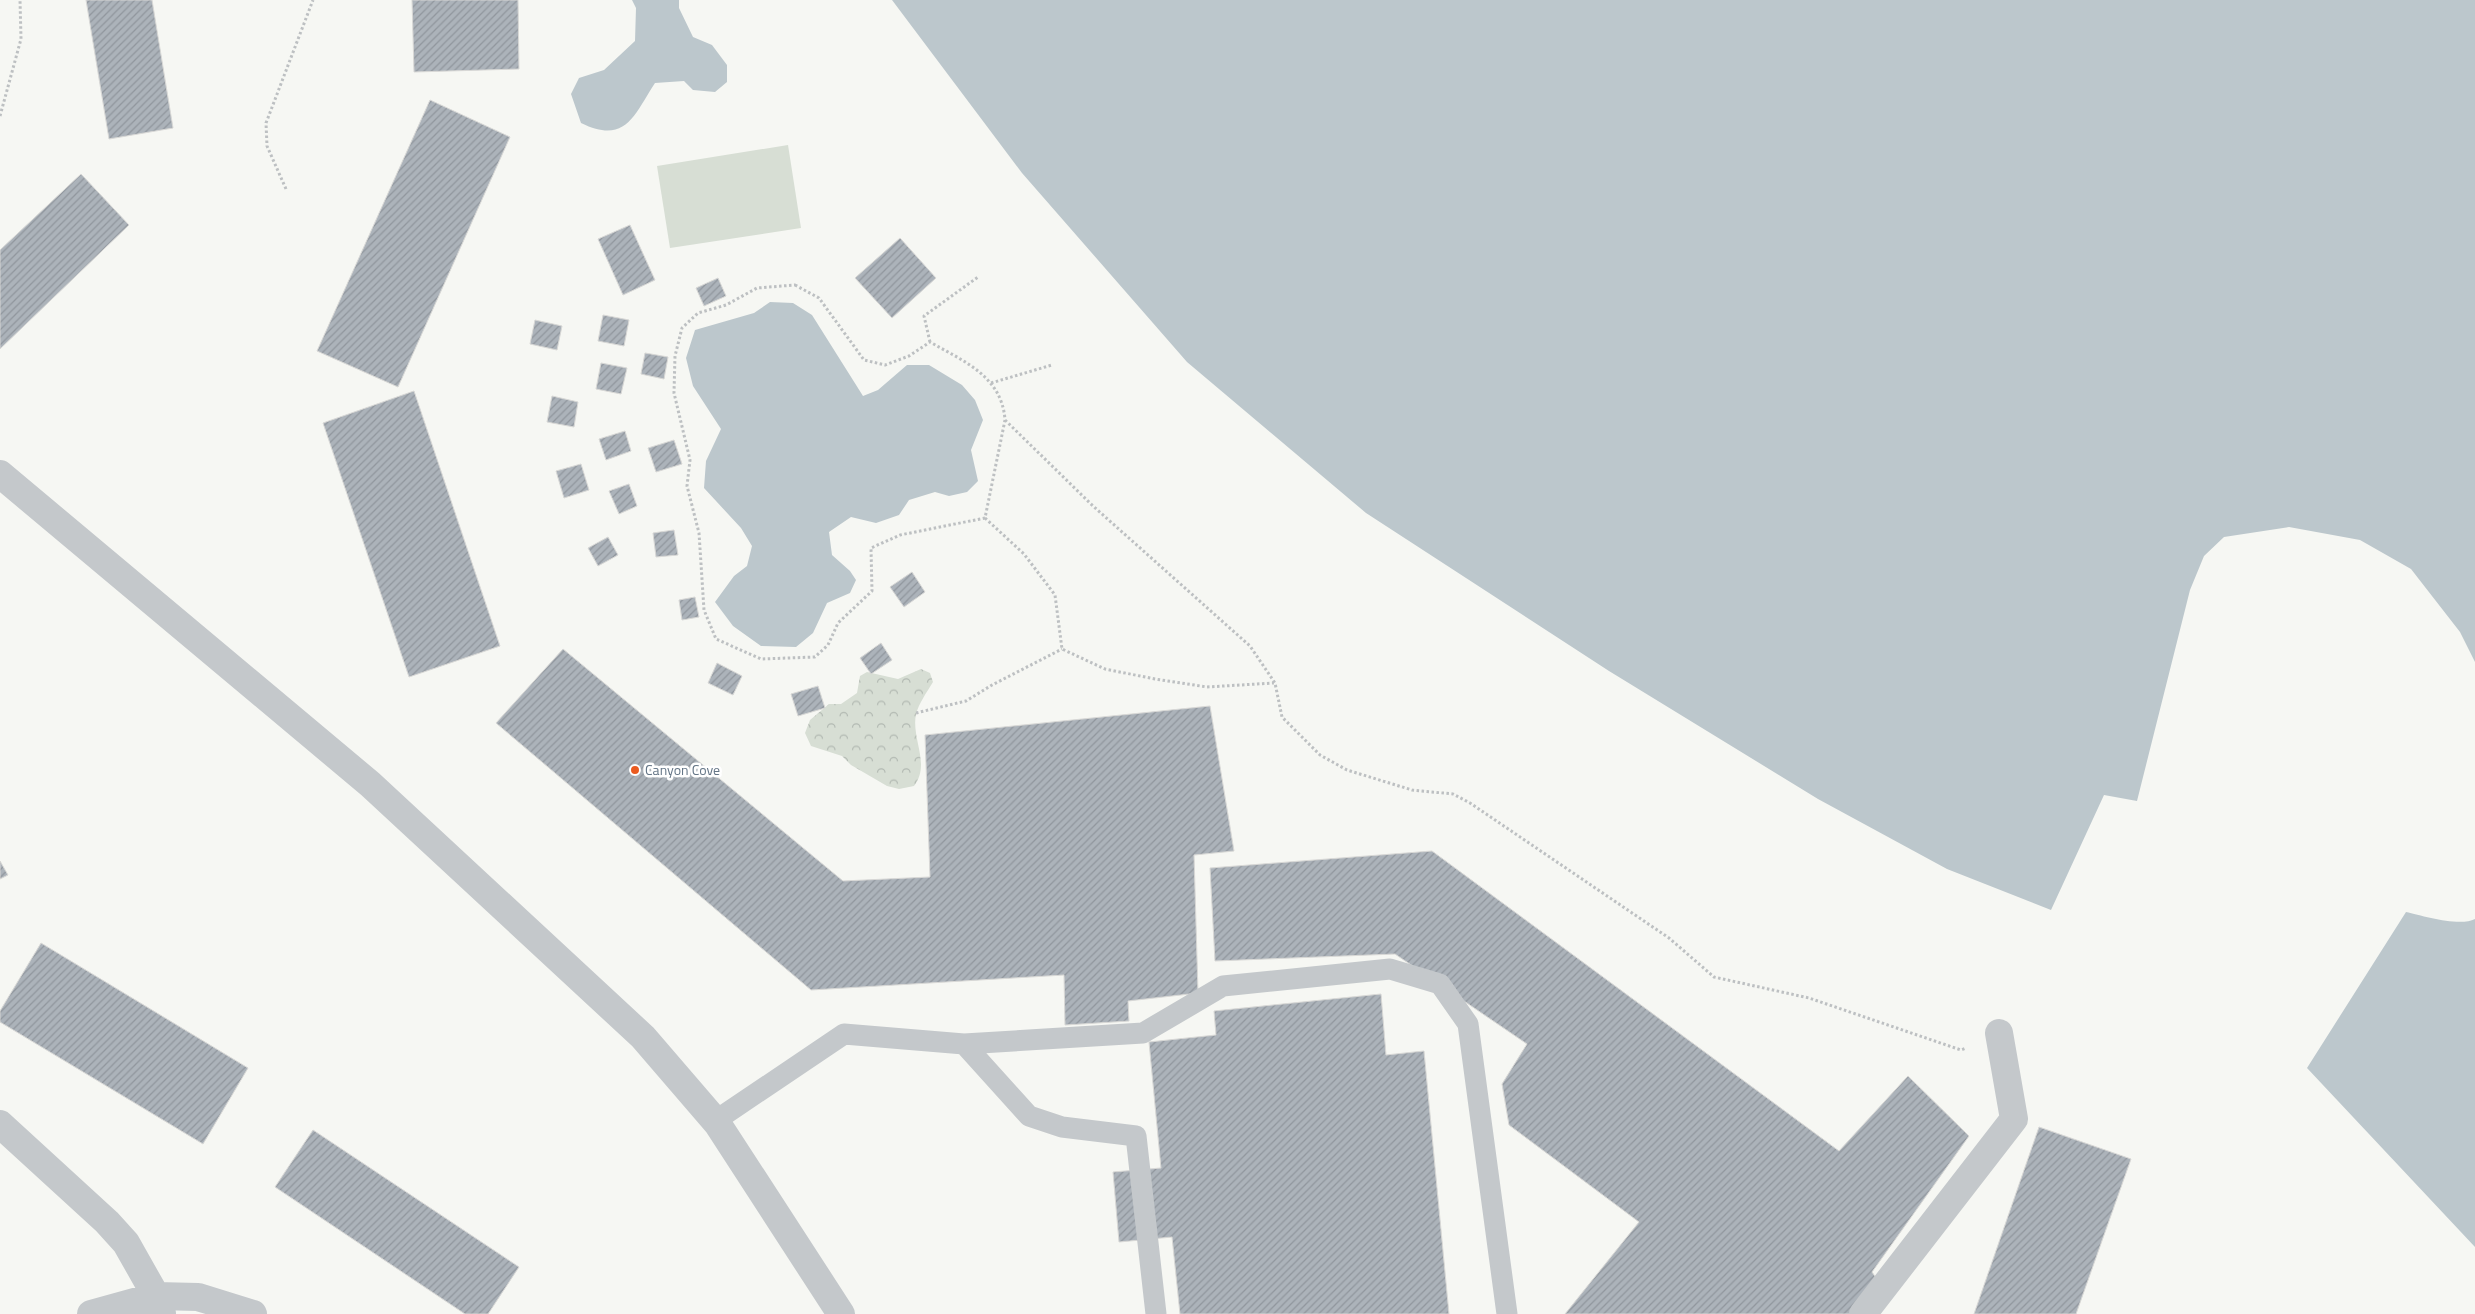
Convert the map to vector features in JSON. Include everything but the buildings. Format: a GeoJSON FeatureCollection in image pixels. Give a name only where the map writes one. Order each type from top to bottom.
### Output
{"type":"FeatureCollection","features":[{"type":"Feature","properties":{"kind":"street"},"geometry":{"type":"LineString","coordinates":[[0,474],[370,784],[643,1037],[715,1121],[841,1314]]}},
{"type":"Feature","properties":{"kind":"street"},"geometry":{"type":"LineString","coordinates":[[1863,1314],[2014,1119],[1999,1033]]}},
{"type":"Feature","properties":{"kind":"street"},"geometry":{"type":"LineString","coordinates":[[0,1124],[107,1222],[126,1242],[159,1305]]}},
{"type":"Feature","properties":{"kind":"street"},"geometry":{"type":"LineString","coordinates":[[91,1314],[159,1305],[198,1297],[253,1314]]}},
{"type":"Feature","properties":{"kind":"lane"},"geometry":{"type":"LineString","coordinates":[[715,1121],[844,1034],[964,1044],[1142,1033],[1223,986],[1390,969],[1440,984],[1468,1024],[1507,1314]]}},
{"type":"Feature","properties":{"kind":"lane"},"geometry":{"type":"LineString","coordinates":[[964,1044],[1029,1116],[1062,1127],[1136,1136],[1156,1314]]}},
{"type":"Feature","properties":{"kind":"path"},"geometry":{"type":"LineString","coordinates":[[0,116],[21,39],[20,0]]}},
{"type":"Feature","properties":{"kind":"path"},"geometry":{"type":"LineString","coordinates":[[286,189],[267,146],[266,123],[314,0]]}},
{"type":"Feature","properties":{"kind":"path"},"geometry":{"type":"LineString","coordinates":[[978,277],[924,316],[930,342],[978,369],[991,383],[1004,412],[1005,420],[986,518]]}},
{"type":"Feature","properties":{"kind":"path"},"geometry":{"type":"LineString","coordinates":[[930,342],[909,356],[885,365],[864,360],[819,298],[795,285],[757,288],[726,305],[698,314],[682,328],[674,356],[674,394],[690,460],[687,486],[699,533],[704,610],[716,639],[761,659],[815,657],[828,645],[838,623],[872,590],[871,548],[900,535],[986,518]]}},
{"type":"Feature","properties":{"kind":"path"},"geometry":{"type":"LineString","coordinates":[[991,383],[1052,365]]}},
{"type":"Feature","properties":{"kind":"path"},"geometry":{"type":"LineString","coordinates":[[1005,420],[1093,506],[1250,646],[1274,683],[1282,717],[1320,755],[1346,770],[1412,790],[1453,794],[1470,803],[1668,938],[1714,977],[1810,998],[1961,1050],[1999,1033]]}},
{"type":"Feature","properties":{"kind":"path"},"geometry":{"type":"LineString","coordinates":[[986,518],[1024,554],[1055,595],[1062,649]]}},
{"type":"Feature","properties":{"kind":"path"},"geometry":{"type":"LineString","coordinates":[[1062,649],[1105,669],[1155,679],[1207,687],[1274,683]]}},
{"type":"Feature","properties":{"kind":"path"},"geometry":{"type":"LineString","coordinates":[[916,714],[966,701],[992,684],[1062,649]]}},
{"type":"Feature","properties":{"kind":"green space"},"geometry":{"type":"Polygon","coordinates":[[[788,145],[801,228],[670,248],[657,166],[788,145]]]}},
{"type":"Feature","properties":{"kind":"green space"},"geometry":{"type":"Polygon","coordinates":[[[921,669],[930,673],[933,682],[916,714],[915,723],[921,769],[919,778],[914,786],[899,789],[887,786],[851,765],[842,756],[811,746],[805,733],[810,720],[829,704],[841,704],[857,693],[860,676],[867,672],[898,679],[921,669]]]}},
{"type":"Feature","properties":{"kind":"shaded area"},"geometry":{"type":"Polygon","coordinates":[[[632,0],[679,0],[679,8],[693,37],[712,45],[727,65],[727,82],[715,92],[693,90],[684,81],[655,83],[634,116],[627,123],[609,131],[596,129],[581,123],[571,94],[579,78],[604,70],[635,41],[636,8],[632,0]]]}},
{"type":"Feature","properties":{"kind":"shaded area"},"geometry":{"type":"Polygon","coordinates":[[[892,0],[2475,0],[2475,662],[2460,632],[2411,569],[2360,540],[2289,527],[2224,537],[2204,556],[2190,590],[2137,801],[2104,795],[2051,910],[1947,869],[1818,799],[1609,671],[1366,513],[1187,362],[1022,173],[892,0]]]}},
{"type":"Feature","properties":{"kind":"shaded area"},"geometry":{"type":"Polygon","coordinates":[[[770,302],[793,303],[812,315],[863,396],[878,390],[907,365],[929,365],[962,385],[975,400],[983,420],[971,450],[978,481],[967,492],[949,496],[935,492],[909,500],[899,515],[876,523],[851,517],[829,532],[832,555],[850,571],[856,580],[850,593],[827,603],[813,633],[796,647],[761,646],[733,626],[715,602],[734,576],[747,566],[752,546],[741,528],[704,488],[706,461],[721,429],[693,386],[686,358],[695,330],[754,313],[770,302]]]}},
{"type":"Feature","properties":{"kind":"shaded area"},"geometry":{"type":"Polygon","coordinates":[[[2406,912],[2460,922],[2475,919],[2475,1247],[2307,1068],[2406,912]]]}},
{"type":"Feature","properties":{"kind":"place","name":"Canyon Cove"},"geometry":{"type":"Point","coordinates":[635,770]}}]}
